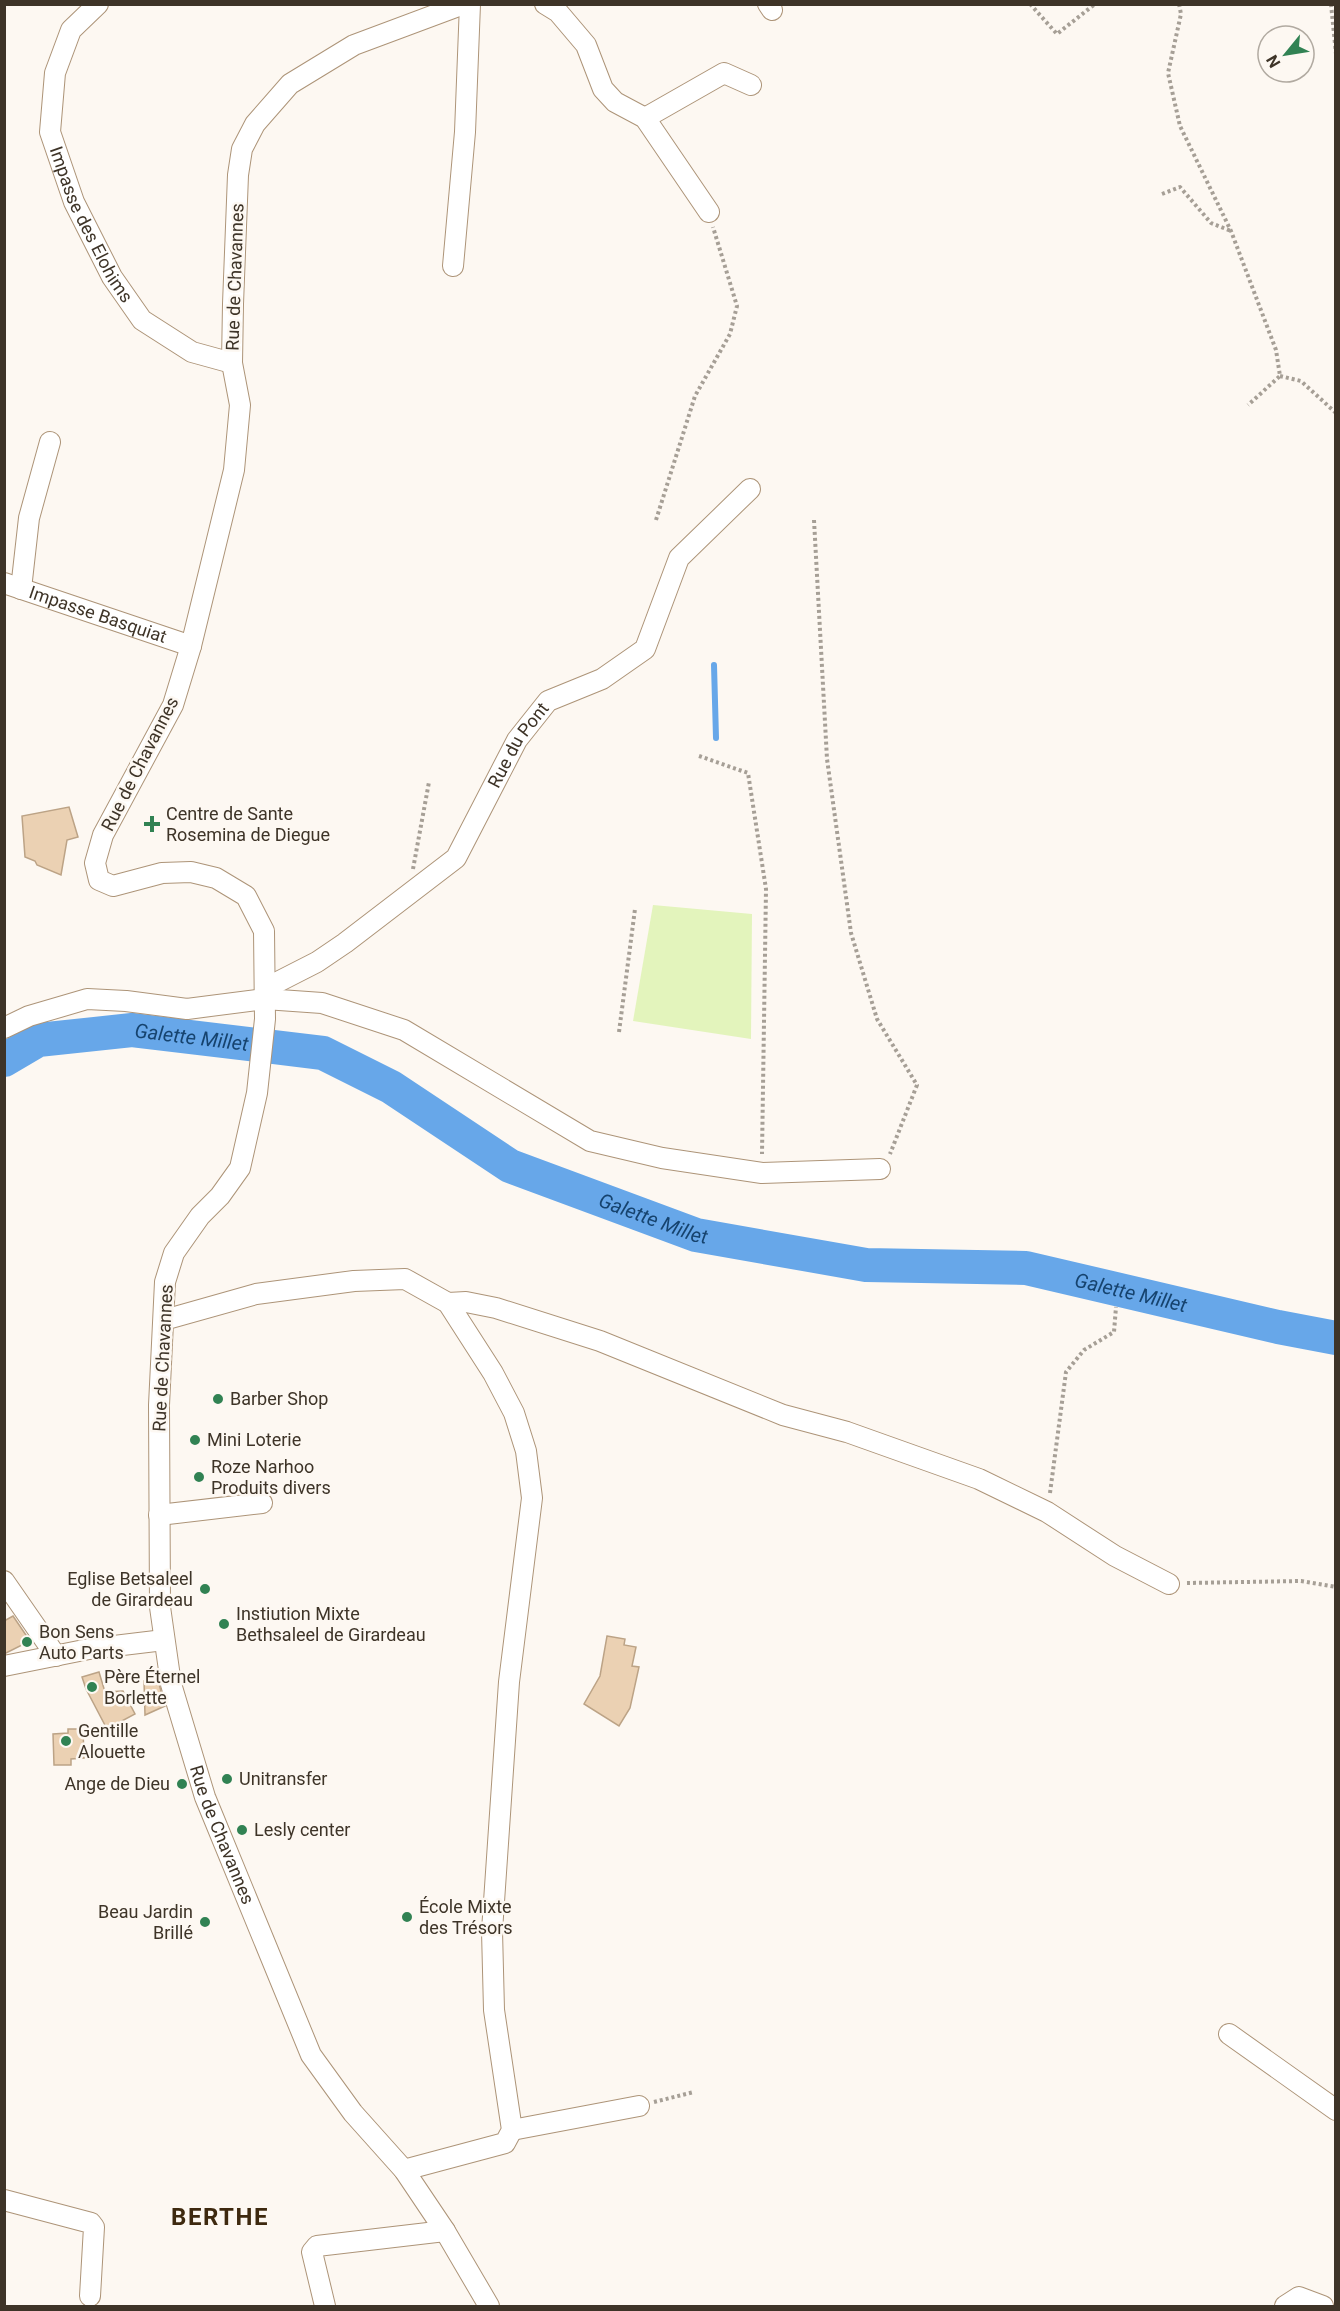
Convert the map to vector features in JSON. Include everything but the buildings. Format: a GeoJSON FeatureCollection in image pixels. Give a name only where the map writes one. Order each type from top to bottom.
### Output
{"type":"FeatureCollection","features":[{"type":"Feature","properties":{"kind":"street","name":"Impasse des Elohims"},"geometry":{"type":"LineString","coordinates":[[99,4],[71,30],[55,73],[50,132],[74,202],[112,277],[142,320],[192,352],[232,363]]}},
{"type":"Feature","properties":{"kind":"street","name":"Rue de Chavannes"},"geometry":{"type":"LineString","coordinates":[[464,4],[354,45],[290,84],[255,124],[242,149],[238,175],[232,363],[240,405],[234,470],[191,646],[173,705],[103,835],[95,863],[99,880],[113,885],[162,873],[191,872],[216,879],[246,896],[264,931],[265,1002],[257,1094],[240,1168],[220,1196],[200,1216],[174,1253],[165,1282],[159,1405],[160,1606],[171,1684],[205,1797],[311,2055],[353,2113],[404,2170],[445,2231],[489,2307]]}},
{"type":"Feature","properties":{"kind":"street"},"geometry":{"type":"LineString","coordinates":[[453,266],[465,132],[470,4]]}},
{"type":"Feature","properties":{"kind":"street"},"geometry":{"type":"LineString","coordinates":[[545,4],[558,12],[586,45],[603,89],[615,102],[645,118],[709,212]]}},
{"type":"Feature","properties":{"kind":"street"},"geometry":{"type":"LineString","coordinates":[[645,118],[724,73],[751,85]]}},
{"type":"Feature","properties":{"kind":"street"},"geometry":{"type":"LineString","coordinates":[[13,586],[50,442]]}},
{"type":"Feature","properties":{"kind":"street","name":"Rue du Pont"},"geometry":{"type":"LineString","coordinates":[[265,1002],[456,858],[517,740],[548,701],[602,679],[645,649],[679,558],[750,489]]}},
{"type":"Feature","properties":{"kind":"street","name":"Impasse Basquiat"},"geometry":{"type":"LineString","coordinates":[[13,586],[191,646]]}},
{"type":"Feature","properties":{"kind":"street"},"geometry":{"type":"LineString","coordinates":[[4,1028],[29,1016],[87,999],[126,1001],[187,1009],[265,1002],[322,1003],[404,1030],[590,1141],[662,1158],[762,1173],[880,1169]]}},
{"type":"Feature","properties":{"kind":"street"},"geometry":{"type":"LineString","coordinates":[[164,1320],[256,1294],[364,1281],[405,1279],[448,1303],[493,1373],[514,1413],[526,1451],[532,1498],[508,1682],[492,1931],[494,2010],[512,2130],[505,2143],[404,2170]]}},
{"type":"Feature","properties":{"kind":"street"},"geometry":{"type":"LineString","coordinates":[[448,1303],[466,1302],[496,1308],[600,1341],[783,1415],[847,1432],[979,1479],[1047,1512],[1115,1556],[1169,1584]]}},
{"type":"Feature","properties":{"kind":"street"},"geometry":{"type":"LineString","coordinates":[[159,1515],[262,1503]]}},
{"type":"Feature","properties":{"kind":"street"},"geometry":{"type":"LineString","coordinates":[[4,1581],[56,1656]]}},
{"type":"Feature","properties":{"kind":"street"},"geometry":{"type":"LineString","coordinates":[[4,1666],[89,1649],[164,1640]]}},
{"type":"Feature","properties":{"kind":"street"},"geometry":{"type":"LineString","coordinates":[[1229,2034],[1335,2110]]}},
{"type":"Feature","properties":{"kind":"street"},"geometry":{"type":"LineString","coordinates":[[512,2130],[639,2106]]}},
{"type":"Feature","properties":{"kind":"street"},"geometry":{"type":"LineString","coordinates":[[4,2199],[92,2223],[94,2227],[90,2296]]}},
{"type":"Feature","properties":{"kind":"street"},"geometry":{"type":"LineString","coordinates":[[325,2307],[312,2252],[317,2246],[445,2231]]}},
{"type":"Feature","properties":{"kind":"street"},"geometry":{"type":"LineString","coordinates":[[1285,2307],[1299,2297],[1323,2307]]}},
{"type":"Feature","properties":{"kind":"path"},"geometry":{"type":"LineString","coordinates":[[1030,4],[1057,34],[1095,4]]}},
{"type":"Feature","properties":{"kind":"path"},"geometry":{"type":"LineString","coordinates":[[1179,4],[1180,14],[1168,73],[1180,126],[1231,231],[1276,350],[1280,376]]}},
{"type":"Feature","properties":{"kind":"path"},"geometry":{"type":"LineString","coordinates":[[1331,4],[1335,54]]}},
{"type":"Feature","properties":{"kind":"path"},"geometry":{"type":"LineString","coordinates":[[1162,194],[1180,187],[1210,223],[1231,231]]}},
{"type":"Feature","properties":{"kind":"path"},"geometry":{"type":"LineString","coordinates":[[656,520],[695,396],[730,334],[737,306],[709,212]]}},
{"type":"Feature","properties":{"kind":"path"},"geometry":{"type":"LineString","coordinates":[[1248,405],[1280,376]]}},
{"type":"Feature","properties":{"kind":"path"},"geometry":{"type":"LineString","coordinates":[[1280,376],[1301,381],[1335,413]]}},
{"type":"Feature","properties":{"kind":"path"},"geometry":{"type":"LineString","coordinates":[[813,520],[828,759],[851,933],[877,1019],[916,1085],[885,1165],[880,1169]]}},
{"type":"Feature","properties":{"kind":"path"},"geometry":{"type":"LineString","coordinates":[[699,756],[748,773],[766,889],[762,1173]]}},
{"type":"Feature","properties":{"kind":"path"},"geometry":{"type":"LineString","coordinates":[[408,896],[429,782]]}},
{"type":"Feature","properties":{"kind":"path"},"geometry":{"type":"LineString","coordinates":[[619,1032],[635,909]]}},
{"type":"Feature","properties":{"kind":"path"},"geometry":{"type":"LineString","coordinates":[[1047,1512],[1066,1372],[1084,1350],[1114,1332],[1116,1307]]}},
{"type":"Feature","properties":{"kind":"path"},"geometry":{"type":"LineString","coordinates":[[1169,1584],[1301,1581],[1335,1587]]}},
{"type":"Feature","properties":{"kind":"path"},"geometry":{"type":"LineString","coordinates":[[639,2106],[694,2092]]}},
{"type":"Feature","properties":{"kind":"green space"},"geometry":{"type":"Polygon","coordinates":[[[653,905],[752,914],[751,1039],[633,1021],[653,905]]]}},
{"type":"Feature","properties":{"kind":"waterway"},"geometry":{"type":"LineString","coordinates":[[714,665],[716,738]]}},
{"type":"Feature","properties":{"kind":"waterway","name":"Galette Millet"},"geometry":{"type":"LineString","coordinates":[[4,1060],[38,1040],[132,1030],[323,1053],[391,1087],[510,1166],[696,1235],[866,1265],[1026,1268],[1278,1327],[1336,1338]]}},
{"type":"Feature","properties":{"kind":"place","name":"Centre de Sante Rosemina de Diegue"},"geometry":{"type":"Point","coordinates":[152,824]}},
{"type":"Feature","properties":{"kind":"place","name":"Barber Shop"},"geometry":{"type":"Point","coordinates":[218,1399]}},
{"type":"Feature","properties":{"kind":"place","name":"Mini Loterie"},"geometry":{"type":"Point","coordinates":[195,1440]}},
{"type":"Feature","properties":{"kind":"place","name":"Roze Narhoo Produits divers"},"geometry":{"type":"Point","coordinates":[199,1477]}},
{"type":"Feature","properties":{"kind":"place","name":"Eglise Betsaleel de Girardeau"},"geometry":{"type":"Point","coordinates":[205,1589]}},
{"type":"Feature","properties":{"kind":"place","name":"Instiution Mixte Bethsaleel de Girardeau"},"geometry":{"type":"Point","coordinates":[224,1624]}},
{"type":"Feature","properties":{"kind":"place","name":"Bon Sens Auto Parts"},"geometry":{"type":"Point","coordinates":[27,1642]}},
{"type":"Feature","properties":{"kind":"place","name":"Père Éternel Borlette"},"geometry":{"type":"Point","coordinates":[92,1687]}},
{"type":"Feature","properties":{"kind":"place","name":"Gentille Alouette"},"geometry":{"type":"Point","coordinates":[66,1741]}},
{"type":"Feature","properties":{"kind":"place","name":"Unitransfer"},"geometry":{"type":"Point","coordinates":[227,1779]}},
{"type":"Feature","properties":{"kind":"place","name":"Ange de Dieu"},"geometry":{"type":"Point","coordinates":[182,1784]}},
{"type":"Feature","properties":{"kind":"place","name":"Lesly center"},"geometry":{"type":"Point","coordinates":[242,1830]}},
{"type":"Feature","properties":{"kind":"place","name":"École Mixte des Trésors"},"geometry":{"type":"Point","coordinates":[407,1917]}},
{"type":"Feature","properties":{"kind":"place","name":"Beau Jardin Brillé"},"geometry":{"type":"Point","coordinates":[205,1922]}},
{"type":"Feature","properties":{"kind":"district","name":"BERTHE"},"geometry":{"type":"Point","coordinates":[220,2217]}}]}
